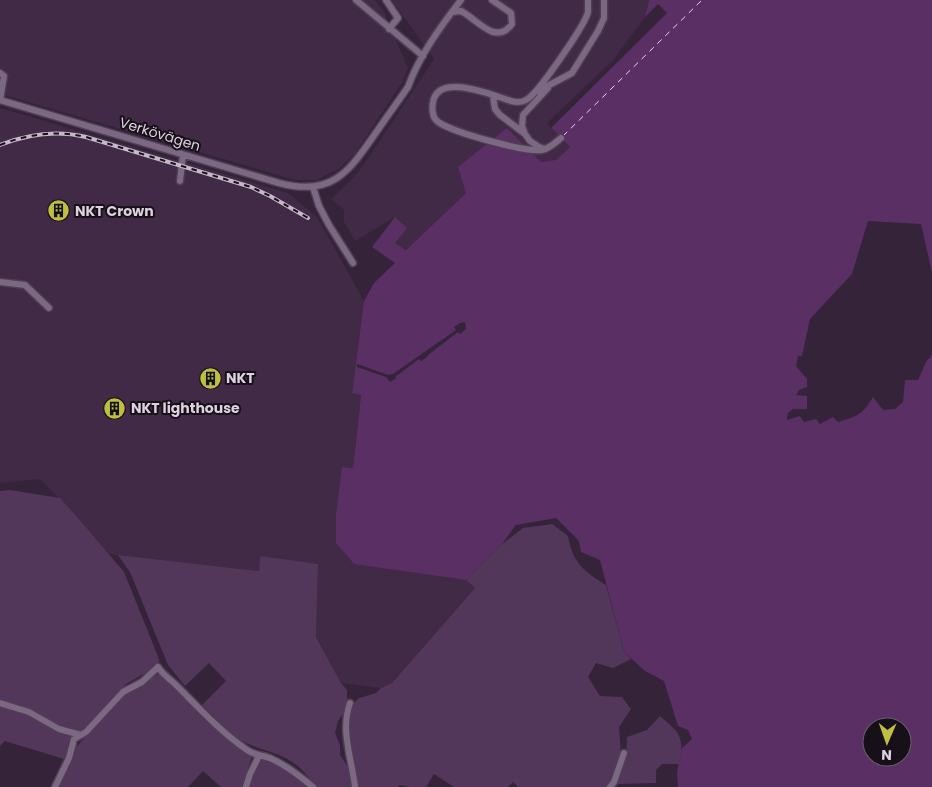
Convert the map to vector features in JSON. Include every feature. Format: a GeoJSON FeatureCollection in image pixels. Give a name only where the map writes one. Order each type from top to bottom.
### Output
{"type":"FeatureCollection","features":[{"type":"Feature","properties":{"kind":"street"},"geometry":{"type":"LineString","coordinates":[[356,0],[423,56]]}},
{"type":"Feature","properties":{"kind":"street"},"geometry":{"type":"LineString","coordinates":[[386,0],[398,18],[389,29]]}},
{"type":"Feature","properties":{"kind":"street","name":"Verkövägen"},"geometry":{"type":"LineString","coordinates":[[0,100],[292,187],[313,187],[330,182],[346,173],[353,165],[408,87],[423,56],[461,0]]}},
{"type":"Feature","properties":{"kind":"street"},"geometry":{"type":"LineString","coordinates":[[452,12],[461,10],[492,32],[502,34],[512,24],[511,13],[492,0]]}},
{"type":"Feature","properties":{"kind":"street"},"geometry":{"type":"LineString","coordinates":[[534,93],[583,22],[588,11],[588,0]]}},
{"type":"Feature","properties":{"kind":"street"},"geometry":{"type":"LineString","coordinates":[[561,138],[546,149],[531,150],[449,128],[436,120],[433,112],[435,96],[440,89],[449,86],[461,87],[519,102],[526,100],[534,93],[572,73],[604,18],[604,0]]}},
{"type":"Feature","properties":{"kind":"street"},"geometry":{"type":"LineString","coordinates":[[0,73],[4,76],[4,83],[0,100]]}},
{"type":"Feature","properties":{"kind":"street"},"geometry":{"type":"LineString","coordinates":[[525,134],[522,126],[523,115],[551,84]]}},
{"type":"Feature","properties":{"kind":"street"},"geometry":{"type":"LineString","coordinates":[[492,96],[495,109],[500,115],[525,134],[534,144],[546,149]]}},
{"type":"Feature","properties":{"kind":"street"},"geometry":{"type":"LineString","coordinates":[[180,181],[183,155]]}},
{"type":"Feature","properties":{"kind":"street"},"geometry":{"type":"LineString","coordinates":[[313,187],[319,206],[353,263]]}},
{"type":"Feature","properties":{"kind":"street"},"geometry":{"type":"LineString","coordinates":[[0,282],[25,285],[49,308]]}},
{"type":"Feature","properties":{"kind":"street"},"geometry":{"type":"LineString","coordinates":[[55,787],[69,758],[74,739],[86,732],[123,692],[142,682],[158,667],[161,673],[175,683],[202,712],[248,751],[270,758],[298,774],[313,787]]}},
{"type":"Feature","properties":{"kind":"street"},"geometry":{"type":"LineString","coordinates":[[0,703],[29,712],[60,729],[81,735]]}},
{"type":"Feature","properties":{"kind":"street"},"geometry":{"type":"LineString","coordinates":[[350,703],[346,715],[345,730],[354,787]]}},
{"type":"Feature","properties":{"kind":"street"},"geometry":{"type":"LineString","coordinates":[[610,787],[614,782],[624,753]]}},
{"type":"Feature","properties":{"kind":"street"},"geometry":{"type":"LineString","coordinates":[[246,787],[259,756]]}},
{"type":"Feature","properties":{"kind":"shaded area"},"geometry":{"type":"Polygon","coordinates":[[[0,0],[375,0],[383,10],[408,68],[403,81],[355,154],[339,169],[316,180],[295,180],[0,95],[0,0]]]}},
{"type":"Feature","properties":{"kind":"shaded area"},"geometry":{"type":"Polygon","coordinates":[[[392,0],[649,0],[645,17],[613,60],[547,123],[570,147],[555,161],[541,162],[507,128],[466,193],[406,250],[395,243],[395,217],[355,241],[344,222],[344,210],[331,199],[352,179],[365,163],[434,59],[392,0]]]}},
{"type":"Feature","properties":{"kind":"shaded area"},"geometry":{"type":"Polygon","coordinates":[[[649,0],[932,0],[932,273],[921,224],[868,221],[852,274],[810,319],[802,356],[798,356],[796,366],[807,379],[807,387],[799,390],[796,395],[807,396],[807,409],[793,409],[788,413],[787,420],[800,416],[804,422],[816,419],[820,424],[833,417],[838,422],[859,414],[866,408],[873,397],[883,410],[895,409],[903,402],[905,380],[918,380],[926,362],[932,355],[932,787],[678,787],[677,772],[682,748],[692,739],[688,730],[678,726],[664,681],[645,671],[624,652],[600,560],[581,552],[579,541],[556,518],[516,525],[502,544],[466,580],[354,564],[336,543],[336,515],[342,467],[353,468],[361,395],[352,393],[364,301],[374,283],[395,263],[372,247],[395,217],[407,228],[395,243],[406,250],[466,193],[458,167],[507,128],[541,162],[556,160],[570,147],[547,123],[613,60],[645,17],[649,0]]]}},
{"type":"Feature","properties":{"kind":"shaded area"},"geometry":{"type":"Polygon","coordinates":[[[0,109],[288,193],[317,217],[364,301],[352,392],[361,394],[353,468],[342,467],[448,578],[466,580],[475,588],[392,683],[381,688],[341,683],[316,637],[318,564],[260,557],[259,571],[109,554],[79,519],[40,479],[0,483],[0,109]]]}},
{"type":"Feature","properties":{"kind":"shaded area"},"geometry":{"type":"Polygon","coordinates":[[[10,490],[60,498],[79,519],[124,572],[159,659],[159,665],[126,684],[103,713],[70,748],[64,759],[5,741],[0,746],[0,491],[10,490]]]}},
{"type":"Feature","properties":{"kind":"shaded area"},"geometry":{"type":"Polygon","coordinates":[[[552,524],[568,536],[573,554],[581,566],[606,585],[624,652],[631,659],[613,668],[596,663],[588,677],[600,696],[622,697],[631,709],[619,727],[621,755],[612,787],[518,787],[513,782],[508,787],[454,787],[434,774],[426,787],[399,785],[398,787],[356,787],[347,730],[351,706],[359,698],[376,693],[381,688],[392,683],[475,588],[466,580],[502,544],[523,528],[552,524]]]}},
{"type":"Feature","properties":{"kind":"shaded area"},"geometry":{"type":"Polygon","coordinates":[[[118,555],[259,571],[260,556],[318,564],[316,637],[341,683],[347,690],[347,702],[343,714],[338,721],[335,733],[340,745],[340,755],[348,767],[351,787],[316,787],[293,762],[239,739],[202,705],[226,681],[209,663],[185,686],[168,665],[130,572],[118,555]]]}},
{"type":"Feature","properties":{"kind":"shaded area"},"geometry":{"type":"Polygon","coordinates":[[[165,670],[171,679],[252,756],[242,787],[221,787],[203,771],[188,787],[57,787],[73,751],[119,699],[165,670]]]}},
{"type":"Feature","properties":{"kind":"shaded area"},"geometry":{"type":"Polygon","coordinates":[[[660,716],[672,727],[681,741],[679,764],[662,764],[656,770],[656,783],[617,784],[626,756],[627,737],[647,730],[660,716]]]}},
{"type":"Feature","properties":{"kind":"shaded area"},"geometry":{"type":"Polygon","coordinates":[[[264,758],[301,777],[308,787],[249,787],[255,771],[264,758]]]}},
{"type":"Feature","properties":{"kind":"pier"},"geometry":{"type":"Polygon","coordinates":[[[658,4],[667,13],[551,128],[547,123],[613,60],[645,17],[658,4]]]}},
{"type":"Feature","properties":{"kind":"pier"},"geometry":{"type":"Polygon","coordinates":[[[465,322],[466,329],[460,334],[458,332],[427,357],[421,361],[419,359],[390,382],[386,377],[357,367],[357,364],[388,375],[393,374],[456,330],[454,327],[465,322]]]}},
{"type":"Feature","properties":{"kind":"ferry route"},"geometry":{"type":"LineString","coordinates":[[563,136],[702,0]]}},
{"type":"Feature","properties":{"kind":"railway"},"geometry":{"type":"LineString","coordinates":[[0,145],[21,138],[43,134],[86,137],[251,187],[308,218]]}},
{"type":"Feature","properties":{"kind":"place","name":"NKT Crown"},"geometry":{"type":"Point","coordinates":[59,211]}},
{"type":"Feature","properties":{"kind":"place","name":"NKT"},"geometry":{"type":"Point","coordinates":[210,378]}},
{"type":"Feature","properties":{"kind":"place","name":"NKT lighthouse"},"geometry":{"type":"Point","coordinates":[115,408]}}]}
